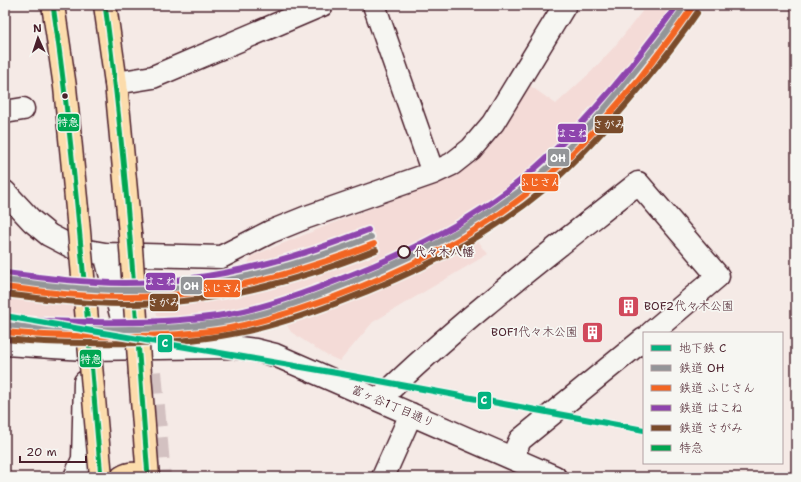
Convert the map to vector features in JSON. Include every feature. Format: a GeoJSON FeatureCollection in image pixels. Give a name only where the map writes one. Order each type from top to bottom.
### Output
{"type":"FeatureCollection","features":[{"type":"Feature","properties":{"kind":"main road"},"geometry":{"type":"LineString","coordinates":[[53,5],[65,87],[101,477]]}},
{"type":"Feature","properties":{"kind":"main road"},"geometry":{"type":"LineString","coordinates":[[105,5],[116,83],[130,234],[148,477]]}},
{"type":"Feature","properties":{"kind":"street"},"geometry":{"type":"LineString","coordinates":[[116,83],[152,77],[322,5]]}},
{"type":"Feature","properties":{"kind":"street"},"geometry":{"type":"LineString","coordinates":[[374,5],[433,173]]}},
{"type":"Feature","properties":{"kind":"street"},"geometry":{"type":"LineString","coordinates":[[5,192],[32,221],[49,234],[76,249],[105,254],[221,257],[270,232],[307,217],[433,173],[452,164],[471,149],[493,124],[565,5]]}},
{"type":"Feature","properties":{"kind":"street"},"geometry":{"type":"LineString","coordinates":[[379,400],[434,348],[638,182],[718,276],[652,332]]}},
{"type":"Feature","properties":{"kind":"street"},"geometry":{"type":"LineString","coordinates":[[105,254],[130,349]]}},
{"type":"Feature","properties":{"kind":"street"},"geometry":{"type":"LineString","coordinates":[[512,458],[520,440],[643,340]]}},
{"type":"Feature","properties":{"kind":"street","name":"富ヶ谷1丁目通り"},"geometry":{"type":"LineString","coordinates":[[5,344],[85,349],[231,347],[275,354],[555,477]]}},
{"type":"Feature","properties":{"kind":"street"},"geometry":{"type":"LineString","coordinates":[[75,477],[83,459],[85,349]]}},
{"type":"Feature","properties":{"kind":"street"},"geometry":{"type":"LineString","coordinates":[[383,477],[411,414]]}},
{"type":"Feature","properties":{"kind":"shaded area"},"geometry":{"type":"Polygon","coordinates":[[[647,5],[696,5],[644,77],[594,135],[535,189],[472,233],[488,254],[373,322],[340,361],[326,355],[291,332],[284,320],[270,324],[266,320],[165,340],[147,282],[165,282],[244,271],[252,256],[440,182],[454,175],[472,164],[490,146],[507,123],[529,85],[556,104],[591,72],[615,46],[647,5]]]}},
{"type":"Feature","properties":{"kind":"shaded area"},"geometry":{"type":"Polygon","coordinates":[[[5,274],[44,279],[76,279],[92,339],[5,335],[5,274]]]}},
{"type":"Feature","properties":{"kind":"tunnel"},"geometry":{"type":"LineString","coordinates":[[151,372],[160,477]]}},
{"type":"Feature","properties":{"kind":"metro line","name":"C"},"geometry":{"type":"LineString","coordinates":[[5,316],[342,374],[643,430]]}},
{"type":"Feature","properties":{"kind":"rail line","name":"はこね"},"geometry":{"type":"LineString","coordinates":[[6,318],[59,322],[144,322],[195,319],[229,314],[257,308],[298,295],[359,272],[419,245],[458,224],[495,200],[549,156],[582,123],[612,89],[677,5]]}},
{"type":"Feature","properties":{"kind":"rail line","name":"OH"},"geometry":{"type":"LineString","coordinates":[[5,325],[58,329],[141,329],[211,324],[281,308],[386,268],[465,228],[514,195],[550,166],[587,129],[610,102],[660,41],[685,5]]}},
{"type":"Feature","properties":{"kind":"rail line","name":"ふじさん"},"geometry":{"type":"LineString","coordinates":[[5,332],[58,336],[142,336],[213,331],[243,325],[296,310],[334,297],[389,275],[468,234],[518,201],[541,182],[592,133],[627,93],[691,9]]}},
{"type":"Feature","properties":{"kind":"rail line","name":"さがみ"},"geometry":{"type":"LineString","coordinates":[[5,339],[58,343],[144,343],[214,337],[285,321],[393,281],[472,240],[498,224],[546,188],[585,151],[620,112],[664,58],[697,13]]}},
{"type":"Feature","properties":{"kind":"rail line","name":"はこね"},"geometry":{"type":"LineString","coordinates":[[6,273],[65,280],[109,283],[156,282],[187,279],[249,268],[279,260],[368,230]]}},
{"type":"Feature","properties":{"kind":"rail line","name":"OH"},"geometry":{"type":"LineString","coordinates":[[5,280],[64,287],[108,290],[155,289],[187,286],[218,282],[280,268],[371,237]]}},
{"type":"Feature","properties":{"kind":"rail line","name":"ふじさん"},"geometry":{"type":"LineString","coordinates":[[5,287],[64,294],[108,297],[188,294],[219,289],[282,275],[313,266],[374,244]]}},
{"type":"Feature","properties":{"kind":"rail line","name":"さがみ"},"geometry":{"type":"LineString","coordinates":[[5,294],[64,301],[108,304],[156,303],[188,300],[220,296],[284,281],[345,262],[376,250]]}},
{"type":"Feature","properties":{"kind":"transit line","name":"特急"},"geometry":{"type":"LineString","coordinates":[[53,5],[75,182],[101,477]]}},
{"type":"Feature","properties":{"kind":"transit line","name":"特急"},"geometry":{"type":"LineString","coordinates":[[105,5],[113,64],[125,182],[148,477]]}},
{"type":"Feature","properties":{"kind":"place","name":"代々木八幡"},"geometry":{"type":"Point","coordinates":[404,252]}},
{"type":"Feature","properties":{"kind":"place","name":"BOF2代々木公園"},"geometry":{"type":"Point","coordinates":[629,306]}},
{"type":"Feature","properties":{"kind":"place","name":"BOF1代々木公園"},"geometry":{"type":"Point","coordinates":[593,332]}}]}
